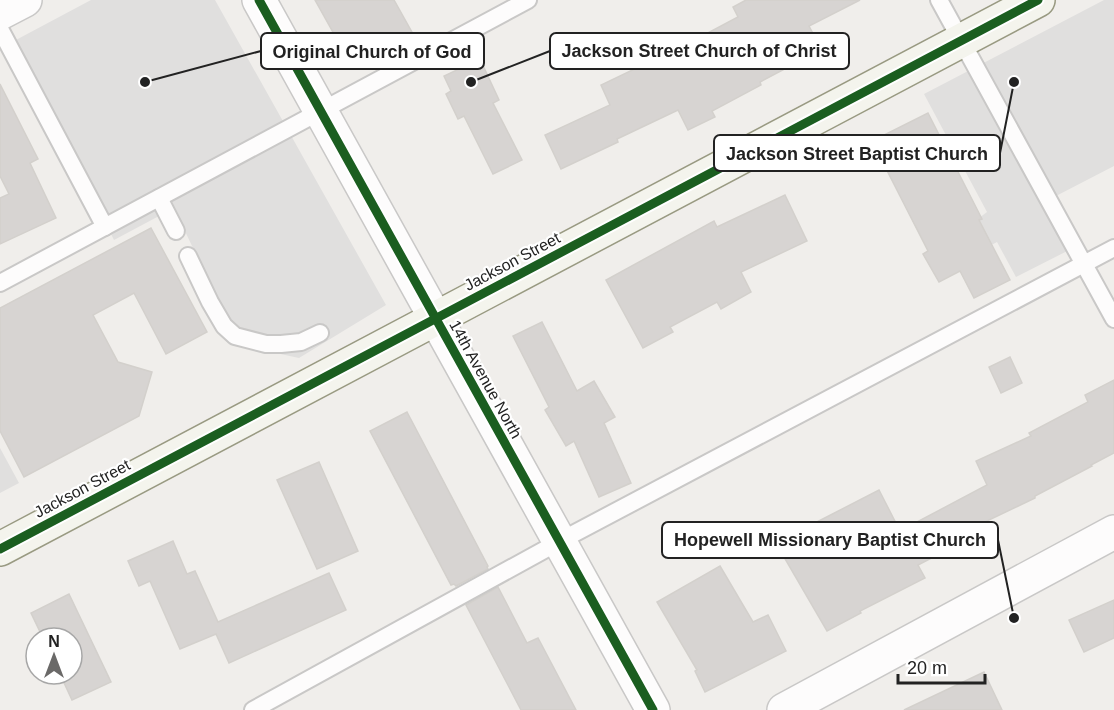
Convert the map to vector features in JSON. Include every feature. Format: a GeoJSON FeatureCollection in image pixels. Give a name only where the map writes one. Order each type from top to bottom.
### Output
{"type":"FeatureCollection","features":[{"type":"Feature","properties":{"kind":"street"},"geometry":{"type":"LineString","coordinates":[[0,13],[25,0]]}},
{"type":"Feature","properties":{"kind":"street","name":"14th Avenue North"},"geometry":{"type":"LineString","coordinates":[[259,0],[653,710]]}},
{"type":"Feature","properties":{"kind":"street","name":"Jackson Street"},"geometry":{"type":"LineString","coordinates":[[0,549],[1038,0]]}},
{"type":"Feature","properties":{"kind":"street"},"geometry":{"type":"LineString","coordinates":[[784,710],[1114,532]]}},
{"type":"Feature","properties":{"kind":"lane"},"geometry":{"type":"LineString","coordinates":[[0,283],[528,0]]}},
{"type":"Feature","properties":{"kind":"lane"},"geometry":{"type":"LineString","coordinates":[[939,0],[1114,319]]}},
{"type":"Feature","properties":{"kind":"lane"},"geometry":{"type":"LineString","coordinates":[[0,29],[105,227]]}},
{"type":"Feature","properties":{"kind":"lane"},"geometry":{"type":"LineString","coordinates":[[159,198],[176,231]]}},
{"type":"Feature","properties":{"kind":"lane"},"geometry":{"type":"LineString","coordinates":[[253,710],[560,542],[1114,248]]}},
{"type":"Feature","properties":{"kind":"lane"},"geometry":{"type":"LineString","coordinates":[[188,256],[224,326],[235,336],[267,344],[281,344],[301,342],[320,333]]}},
{"type":"Feature","properties":{"kind":"shaded area"},"geometry":{"type":"Polygon","coordinates":[[[91,0],[215,0],[386,305],[299,358],[239,345],[174,208],[114,240],[14,41],[91,0]]]}},
{"type":"Feature","properties":{"kind":"shaded area"},"geometry":{"type":"Polygon","coordinates":[[[1104,0],[1114,0],[1114,166],[1056,196],[1079,245],[1016,277],[997,242],[959,262],[947,242],[987,212],[924,94],[1104,0]]]}},
{"type":"Feature","properties":{"kind":"shaded area"},"geometry":{"type":"Polygon","coordinates":[[[0,448],[19,483],[0,493],[0,448]]]}},
{"type":"Feature","properties":{"kind":"building"},"geometry":{"type":"Polygon","coordinates":[[[315,0],[394,0],[413,34],[353,68],[315,0]]]}},
{"type":"Feature","properties":{"kind":"building"},"geometry":{"type":"Polygon","coordinates":[[[746,0],[860,0],[809,26],[818,43],[792,57],[796,63],[712,111],[715,117],[688,130],[678,110],[561,169],[545,135],[610,105],[601,85],[649,62],[651,67],[705,41],[702,36],[738,17],[733,7],[746,0]]]}},
{"type":"Feature","properties":{"kind":"building"},"geometry":{"type":"Polygon","coordinates":[[[480,59],[499,100],[493,103],[522,160],[493,174],[464,116],[458,119],[446,94],[451,91],[444,76],[480,59]]]}},
{"type":"Feature","properties":{"kind":"building"},"geometry":{"type":"Polygon","coordinates":[[[0,84],[38,159],[30,163],[56,218],[0,244],[0,198],[9,194],[0,176],[0,84]]]}},
{"type":"Feature","properties":{"kind":"building"},"geometry":{"type":"Polygon","coordinates":[[[928,113],[1010,280],[974,298],[960,271],[939,282],[923,254],[928,251],[872,141],[928,113]]]}},
{"type":"Feature","properties":{"kind":"building"},"geometry":{"type":"Polygon","coordinates":[[[785,195],[807,241],[741,272],[751,292],[721,309],[717,302],[670,327],[673,332],[643,348],[606,280],[714,221],[717,227],[785,195]]]}},
{"type":"Feature","properties":{"kind":"building"},"geometry":{"type":"Polygon","coordinates":[[[151,228],[207,332],[166,354],[134,293],[93,315],[118,362],[152,372],[139,416],[24,477],[0,431],[0,308],[151,228]]]}},
{"type":"Feature","properties":{"kind":"building"},"geometry":{"type":"Polygon","coordinates":[[[542,322],[577,391],[594,381],[615,417],[604,423],[631,483],[599,497],[574,441],[566,446],[545,410],[549,407],[513,336],[542,322]]]}},
{"type":"Feature","properties":{"kind":"building"},"geometry":{"type":"Polygon","coordinates":[[[1010,357],[1022,383],[1001,393],[989,367],[1010,357]]]}},
{"type":"Feature","properties":{"kind":"building"},"geometry":{"type":"Polygon","coordinates":[[[1114,380],[1114,453],[1035,498],[968,530],[972,537],[918,565],[925,578],[860,611],[861,613],[827,631],[777,545],[879,490],[900,531],[987,485],[976,461],[1031,436],[1029,433],[1088,402],[1085,395],[1114,380]]]}},
{"type":"Feature","properties":{"kind":"building"},"geometry":{"type":"Polygon","coordinates":[[[407,412],[488,566],[488,569],[456,586],[451,585],[370,431],[407,412]]]}},
{"type":"Feature","properties":{"kind":"building"},"geometry":{"type":"Polygon","coordinates":[[[319,462],[358,551],[317,569],[277,480],[319,462]]]}},
{"type":"Feature","properties":{"kind":"building"},"geometry":{"type":"Polygon","coordinates":[[[173,541],[187,574],[195,571],[218,622],[329,573],[346,610],[229,663],[216,634],[180,649],[150,581],[139,586],[128,561],[173,541]]]}},
{"type":"Feature","properties":{"kind":"building"},"geometry":{"type":"Polygon","coordinates":[[[720,566],[753,622],[768,615],[786,651],[705,692],[695,671],[697,670],[657,602],[720,566]]]}},
{"type":"Feature","properties":{"kind":"building"},"geometry":{"type":"Polygon","coordinates":[[[498,587],[527,643],[538,638],[576,710],[521,710],[466,605],[498,587]]]}},
{"type":"Feature","properties":{"kind":"building"},"geometry":{"type":"Polygon","coordinates":[[[69,594],[111,682],[72,700],[66,686],[84,686],[84,626],[37,626],[31,613],[69,594]]]}},
{"type":"Feature","properties":{"kind":"building"},"geometry":{"type":"Polygon","coordinates":[[[1114,600],[1114,638],[1084,652],[1069,620],[1114,600]]]}},
{"type":"Feature","properties":{"kind":"building"},"geometry":{"type":"Polygon","coordinates":[[[984,672],[1002,710],[904,710],[984,672]]]}},
{"type":"Feature","properties":{"kind":"cycle path"},"geometry":{"type":"LineString","coordinates":[[259,0],[653,710]]}},
{"type":"Feature","properties":{"kind":"cycle path"},"geometry":{"type":"LineString","coordinates":[[0,549],[1038,0]]}},
{"type":"Feature","properties":{"kind":"place","name":"Original Church of God"},"geometry":{"type":"Point","coordinates":[145,82]}},
{"type":"Feature","properties":{"kind":"place","name":"Jackson Street Church of Christ"},"geometry":{"type":"Point","coordinates":[471,82]}},
{"type":"Feature","properties":{"kind":"place","name":"Jackson Street Baptist Church"},"geometry":{"type":"Point","coordinates":[1014,82]}},
{"type":"Feature","properties":{"kind":"place","name":"Hopewell Missionary Baptist Church"},"geometry":{"type":"Point","coordinates":[1014,618]}}]}
